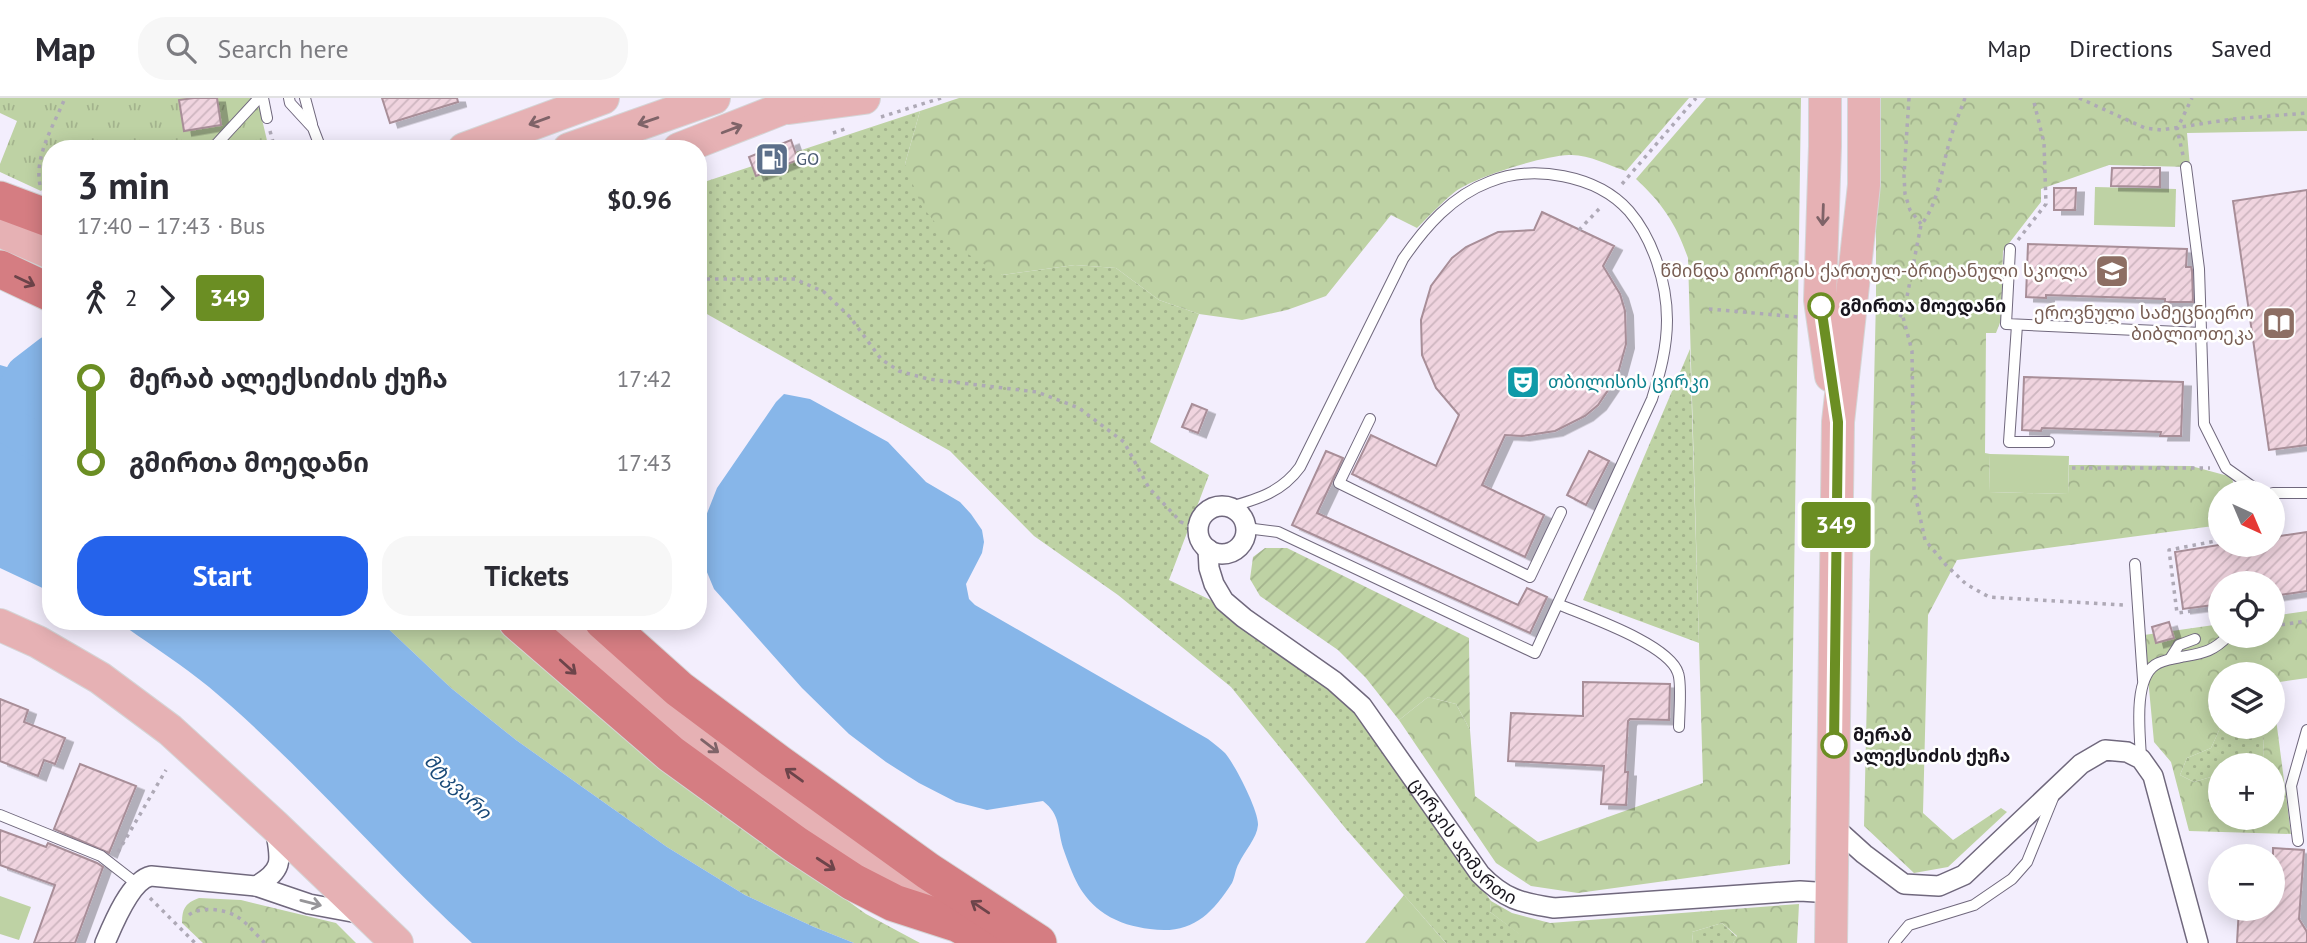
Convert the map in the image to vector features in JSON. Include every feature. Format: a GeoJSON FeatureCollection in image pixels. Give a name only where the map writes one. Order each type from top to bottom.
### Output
{"type":"FeatureCollection","features":[{"type":"Feature","properties":{"kind":"highway"},"geometry":{"type":"LineString","coordinates":[[0,200],[42,216]]}},
{"type":"Feature","properties":{"kind":"highway"},"geometry":{"type":"LineString","coordinates":[[0,268],[42,289]]}},
{"type":"Feature","properties":{"kind":"highway"},"geometry":{"type":"LineString","coordinates":[[527,630],[671,754],[795,844],[853,882],[894,903],[959,924],[991,943]]}},
{"type":"Feature","properties":{"kind":"highway"},"geometry":{"type":"LineString","coordinates":[[613,630],[679,688],[778,763],[938,878],[1038,943]]}},
{"type":"Feature","properties":{"kind":"main road"},"geometry":{"type":"LineString","coordinates":[[489,140],[603,98]]}},
{"type":"Feature","properties":{"kind":"main road"},"geometry":{"type":"LineString","coordinates":[[595,140],[714,98]]}},
{"type":"Feature","properties":{"kind":"main road"},"geometry":{"type":"LineString","coordinates":[[1825,98],[1820,300],[1838,422],[1831,943]]}},
{"type":"Feature","properties":{"kind":"main road"},"geometry":{"type":"LineString","coordinates":[[1844,98],[1845,177],[1864,301]]}},
{"type":"Feature","properties":{"kind":"main road"},"geometry":{"type":"LineString","coordinates":[[1838,422],[1864,301],[1864,98]]}},
{"type":"Feature","properties":{"kind":"main road"},"geometry":{"type":"LineString","coordinates":[[702,140],[797,103],[846,102],[867,114]]}},
{"type":"Feature","properties":{"kind":"main road"},"geometry":{"type":"LineString","coordinates":[[0,231],[42,249]]}},
{"type":"Feature","properties":{"kind":"main road"},"geometry":{"type":"LineString","coordinates":[[0,625],[72,661],[144,709],[188,745],[397,943]]}},
{"type":"Feature","properties":{"kind":"main road"},"geometry":{"type":"LineString","coordinates":[[567,630],[656,705],[784,801],[959,924]]}},
{"type":"Feature","properties":{"kind":"street"},"geometry":{"type":"LineString","coordinates":[[1215,507],[1230,507],[1241,515],[1246,528],[1242,543],[1230,552],[1215,553],[1203,544],[1198,530],[1203,516],[1215,507]]}},
{"type":"Feature","properties":{"kind":"street","name":"ცირკის აღმართი"},"geometry":{"type":"LineString","coordinates":[[1208,549],[1212,576],[1224,601],[1334,681],[1362,706],[1480,874],[1504,896],[1520,902],[1554,908],[1800,891],[1832,894]]}},
{"type":"Feature","properties":{"kind":"street"},"geometry":{"type":"LineString","coordinates":[[1833,826],[1904,884],[1939,886],[1964,875],[2081,764],[2105,750],[2127,752],[2141,759],[2153,776],[2198,943]]}},
{"type":"Feature","properties":{"kind":"street"},"geometry":{"type":"LineString","coordinates":[[256,886],[271,877],[277,867],[279,854],[274,825]]}},
{"type":"Feature","properties":{"kind":"street"},"geometry":{"type":"LineString","coordinates":[[105,943],[113,924],[144,877],[163,876],[256,886],[309,904],[367,915]]}},
{"type":"Feature","properties":{"kind":"lane"},"geometry":{"type":"LineString","coordinates":[[221,140],[261,98],[267,118]]}},
{"type":"Feature","properties":{"kind":"lane"},"geometry":{"type":"LineString","coordinates":[[289,98],[290,103],[313,128]]}},
{"type":"Feature","properties":{"kind":"lane"},"geometry":{"type":"LineString","coordinates":[[305,98],[318,140]]}},
{"type":"Feature","properties":{"kind":"lane"},"geometry":{"type":"LineString","coordinates":[[2186,167],[2199,269],[2204,424],[2225,468],[2242,480]]}},
{"type":"Feature","properties":{"kind":"lane"},"geometry":{"type":"LineString","coordinates":[[1230,507],[1279,490],[1292,479],[1403,259],[1420,235],[1441,213],[1465,195],[1488,182],[1514,174],[1542,174],[1565,177],[1594,187],[1628,209],[1654,254],[1667,317],[1667,343],[1652,399],[1535,653],[1278,532],[1246,528]]}},
{"type":"Feature","properties":{"kind":"lane"},"geometry":{"type":"LineString","coordinates":[[2010,250],[2006,324],[2202,333]]}},
{"type":"Feature","properties":{"kind":"lane"},"geometry":{"type":"LineString","coordinates":[[2017,324],[2010,442],[2049,442]]}},
{"type":"Feature","properties":{"kind":"lane"},"geometry":{"type":"LineString","coordinates":[[1370,419],[1339,483],[1530,577],[1561,512]]}},
{"type":"Feature","properties":{"kind":"lane"},"geometry":{"type":"LineString","coordinates":[[2286,493],[2307,493]]}},
{"type":"Feature","properties":{"kind":"lane"},"geometry":{"type":"LineString","coordinates":[[2135,564],[2143,681],[2140,705],[2141,759]]}},
{"type":"Feature","properties":{"kind":"lane"},"geometry":{"type":"LineString","coordinates":[[1558,604],[1653,646],[1668,656],[1679,673],[1679,727]]}},
{"type":"Feature","properties":{"kind":"lane"},"geometry":{"type":"LineString","coordinates":[[2170,659],[2179,645],[2195,639]]}},
{"type":"Feature","properties":{"kind":"lane"},"geometry":{"type":"LineString","coordinates":[[2143,681],[2154,666],[2170,659],[2215,648]]}},
{"type":"Feature","properties":{"kind":"lane"},"geometry":{"type":"LineString","coordinates":[[2298,841],[2291,786],[2307,730]]}},
{"type":"Feature","properties":{"kind":"lane"},"geometry":{"type":"LineString","coordinates":[[1894,943],[1909,925],[1974,905],[2012,879],[2027,862],[2058,786]]}},
{"type":"Feature","properties":{"kind":"lane"},"geometry":{"type":"LineString","coordinates":[[0,815],[101,856],[137,884]]}},
{"type":"Feature","properties":{"kind":"path"},"geometry":{"type":"LineString","coordinates":[[48,140],[65,98]]}},
{"type":"Feature","properties":{"kind":"path"},"geometry":{"type":"LineString","coordinates":[[833,133],[867,114],[941,98]]}},
{"type":"Feature","properties":{"kind":"path"},"geometry":{"type":"LineString","coordinates":[[1627,178],[1696,98]]}},
{"type":"Feature","properties":{"kind":"path"},"geometry":{"type":"LineString","coordinates":[[1909,98],[1905,194],[1910,210],[1921,225]]}},
{"type":"Feature","properties":{"kind":"path"},"geometry":{"type":"LineString","coordinates":[[1965,98],[1949,142],[1930,213],[1921,225],[1903,317],[1912,351],[1914,489],[1925,540],[1966,584],[1989,597],[2138,606]]}},
{"type":"Feature","properties":{"kind":"path"},"geometry":{"type":"LineString","coordinates":[[2010,250],[2046,204],[2044,144],[2032,98]]}},
{"type":"Feature","properties":{"kind":"path"},"geometry":{"type":"LineString","coordinates":[[2079,98],[2145,128],[2161,131],[2233,119],[2307,113]]}},
{"type":"Feature","properties":{"kind":"path"},"geometry":{"type":"LineString","coordinates":[[2186,167],[2177,129],[2192,98]]}},
{"type":"Feature","properties":{"kind":"path"},"geometry":{"type":"LineString","coordinates":[[39,167],[42,154]]}},
{"type":"Feature","properties":{"kind":"path"},"geometry":{"type":"LineString","coordinates":[[1580,230],[1611,197]]}},
{"type":"Feature","properties":{"kind":"path"},"geometry":{"type":"LineString","coordinates":[[707,279],[795,279],[824,292],[850,317],[881,359],[899,371],[928,379],[1037,392],[1079,408],[1124,442],[1149,488],[1181,523],[1198,530]]}},
{"type":"Feature","properties":{"kind":"path"},"geometry":{"type":"LineString","coordinates":[[1864,301],[1903,317]]}},
{"type":"Feature","properties":{"kind":"path"},"geometry":{"type":"LineString","coordinates":[[1709,309],[1811,317]]}},
{"type":"Feature","properties":{"kind":"path"},"geometry":{"type":"LineString","coordinates":[[2072,468],[2225,468]]}},
{"type":"Feature","properties":{"kind":"path"},"geometry":{"type":"LineString","coordinates":[[2208,542],[2169,550],[2177,613],[2208,609]]}},
{"type":"Feature","properties":{"kind":"path"},"geometry":{"type":"LineString","coordinates":[[2285,624],[2307,621]]}},
{"type":"Feature","properties":{"kind":"path"},"geometry":{"type":"LineString","coordinates":[[111,863],[166,770]]}},
{"type":"Feature","properties":{"kind":"path"},"geometry":{"type":"LineString","coordinates":[[137,884],[195,943]]}},
{"type":"Feature","properties":{"kind":"path"},"geometry":{"type":"LineString","coordinates":[[189,915],[195,910],[207,909],[236,916],[265,943]]}},
{"type":"Feature","properties":{"kind":"green space"},"geometry":{"type":"Polygon","coordinates":[[[0,98],[257,98],[267,140],[42,140],[41,191],[0,172],[0,164],[17,121],[0,113],[0,98]]]}},
{"type":"Feature","properties":{"kind":"green space"},"geometry":{"type":"Polygon","coordinates":[[[959,98],[1689,98],[1626,171],[1591,158],[1569,155],[1543,159],[1494,173],[1456,191],[1417,228],[1391,215],[1326,296],[1287,310],[1242,320],[1199,314],[1159,300],[1116,268],[1075,265],[1002,275],[953,245],[921,205],[905,164],[920,111],[959,98]]]}},
{"type":"Feature","properties":{"kind":"green space"},"geometry":{"type":"Polygon","coordinates":[[[1706,98],[1801,98],[1790,864],[1578,893],[1531,886],[1496,863],[1399,720],[1428,697],[1456,704],[1470,730],[1475,796],[1538,842],[1703,783],[1688,258],[1668,215],[1636,179],[1706,98]]]}},
{"type":"Feature","properties":{"kind":"green space"},"geometry":{"type":"Polygon","coordinates":[[[1876,98],[2307,98],[2307,131],[2187,133],[2190,167],[2109,165],[2041,189],[2041,202],[2003,251],[2001,320],[1996,333],[1986,333],[1985,453],[1990,454],[1989,492],[2068,494],[2069,465],[2191,466],[2232,477],[2233,480],[2208,480],[2208,527],[1957,560],[1928,615],[1923,813],[1953,840],[2001,808],[2007,812],[1948,867],[1914,873],[1864,826],[1876,298],[1876,98]]]}},
{"type":"Feature","properties":{"kind":"green space"},"geometry":{"type":"Polygon","coordinates":[[[920,111],[905,164],[1002,275],[1075,265],[1116,268],[1159,300],[1199,314],[1150,442],[1209,475],[1169,580],[1271,629],[1355,709],[1491,901],[1490,912],[1524,937],[1525,943],[1446,943],[1346,829],[1231,687],[1118,595],[1034,536],[950,451],[707,314],[707,181],[920,111]]]}},
{"type":"Feature","properties":{"kind":"green space"},"geometry":{"type":"Polygon","coordinates":[[[2095,187],[2176,189],[2175,227],[2094,225],[2095,187]]]}},
{"type":"Feature","properties":{"kind":"green space"},"geometry":{"type":"Polygon","coordinates":[[[1690,349],[1699,643],[1583,600],[1690,349]]]}},
{"type":"Feature","properties":{"kind":"green space"},"geometry":{"type":"Polygon","coordinates":[[[1990,454],[2069,456],[2068,494],[1989,492],[1990,454]]]}},
{"type":"Feature","properties":{"kind":"green space"},"geometry":{"type":"Polygon","coordinates":[[[1265,548],[1287,548],[1469,638],[1470,730],[1456,704],[1428,697],[1399,720],[1366,678],[1338,650],[1260,596],[1250,579],[1253,557],[1265,548]]]}},
{"type":"Feature","properties":{"kind":"green space"},"geometry":{"type":"Polygon","coordinates":[[[2307,611],[2307,678],[2285,681],[2285,662],[2208,662],[2208,739],[2215,739],[2211,748],[2187,758],[2180,775],[2194,782],[2208,778],[2208,830],[2285,830],[2285,788],[2291,834],[2189,831],[2171,762],[2154,742],[2144,635],[2208,626],[2208,648],[2285,648],[2285,614],[2307,611]]]}},
{"type":"Feature","properties":{"kind":"green space"},"geometry":{"type":"Polygon","coordinates":[[[390,630],[501,630],[691,788],[866,914],[920,943],[854,943],[745,895],[667,847],[516,740],[451,688],[390,630]]]}},
{"type":"Feature","properties":{"kind":"green space"},"geometry":{"type":"Polygon","coordinates":[[[2215,739],[2264,739],[2263,753],[2208,753],[2208,778],[2194,782],[2180,775],[2187,758],[2211,748],[2215,739]]]}},
{"type":"Feature","properties":{"kind":"green space"},"geometry":{"type":"Polygon","coordinates":[[[2264,739],[2279,739],[2280,753],[2263,753],[2264,739]]]}},
{"type":"Feature","properties":{"kind":"green space"},"geometry":{"type":"Polygon","coordinates":[[[1404,895],[1444,941],[1446,943],[1365,943],[1404,895]]]}},
{"type":"Feature","properties":{"kind":"green space"},"geometry":{"type":"Polygon","coordinates":[[[0,896],[31,907],[19,940],[0,934],[0,896]]]}},
{"type":"Feature","properties":{"kind":"green space"},"geometry":{"type":"Polygon","coordinates":[[[199,898],[241,900],[336,923],[356,943],[203,943],[182,923],[185,907],[199,898]]]}},
{"type":"Feature","properties":{"kind":"green space"},"geometry":{"type":"Polygon","coordinates":[[[1491,901],[1512,913],[1550,923],[1799,904],[1797,943],[1733,943],[1737,936],[1722,923],[1692,932],[1693,943],[1525,943],[1523,937],[1490,912],[1491,901]]]}},
{"type":"Feature","properties":{"kind":"green space"},"geometry":{"type":"Polygon","coordinates":[[[1722,923],[1737,937],[1733,943],[1693,943],[1692,932],[1722,923]]]}},
{"type":"Feature","properties":{"kind":"water"},"geometry":{"type":"Polygon","coordinates":[[[0,365],[42,377],[42,588],[0,568],[0,365]]]}},
{"type":"Feature","properties":{"kind":"water"},"geometry":{"type":"Polygon","coordinates":[[[784,394],[810,399],[888,442],[926,482],[960,502],[982,530],[982,553],[966,584],[969,599],[975,605],[1208,739],[1225,753],[1255,809],[1258,825],[1232,883],[1207,914],[1188,926],[1164,930],[1132,926],[1105,914],[1089,900],[1078,885],[1063,848],[1056,817],[1043,801],[987,810],[956,802],[886,762],[849,734],[802,688],[714,589],[707,572],[707,513],[717,488],[784,394]]]}},
{"type":"Feature","properties":{"kind":"water","name":"მტკვარი"},"geometry":{"type":"Polygon","coordinates":[[[130,630],[390,630],[451,688],[516,740],[667,847],[745,895],[854,943],[472,943],[244,717],[189,672],[130,630]]]}},
{"type":"Feature","properties":{"kind":"building"},"geometry":{"type":"Polygon","coordinates":[[[217,98],[221,125],[184,131],[179,100],[217,98]]]}},
{"type":"Feature","properties":{"kind":"building"},"geometry":{"type":"Polygon","coordinates":[[[382,98],[457,98],[458,102],[390,123],[382,98]]]}},
{"type":"Feature","properties":{"kind":"building"},"geometry":{"type":"Polygon","coordinates":[[[791,140],[798,160],[756,176],[749,157],[791,140]]]}},
{"type":"Feature","properties":{"kind":"building"},"geometry":{"type":"Polygon","coordinates":[[[2112,168],[2160,168],[2160,187],[2111,186],[2112,168]]]}},
{"type":"Feature","properties":{"kind":"building"},"geometry":{"type":"Polygon","coordinates":[[[2054,188],[2076,188],[2075,210],[2054,210],[2054,188]]]}},
{"type":"Feature","properties":{"kind":"building","name":"ეროვნული სამეცნიერო ბიბლიოთეკა"},"geometry":{"type":"Polygon","coordinates":[[[2307,190],[2307,445],[2269,450],[2233,201],[2307,190]]]}},
{"type":"Feature","properties":{"kind":"building","name":"თბილისის ცირკი"},"geometry":{"type":"Polygon","coordinates":[[[1542,212],[1614,246],[1603,266],[1620,294],[1625,311],[1626,344],[1617,377],[1598,405],[1585,416],[1555,431],[1522,436],[1505,435],[1482,485],[1544,515],[1525,557],[1352,474],[1371,435],[1436,466],[1459,415],[1436,388],[1422,355],[1421,320],[1431,286],[1452,258],[1466,247],[1498,232],[1534,230],[1542,212]]]}},
{"type":"Feature","properties":{"kind":"building"},"geometry":{"type":"Polygon","coordinates":[[[2028,244],[2187,249],[2186,267],[2191,267],[2192,270],[2193,302],[2046,295],[2046,298],[2026,297],[2028,244]]]}},
{"type":"Feature","properties":{"kind":"building"},"geometry":{"type":"Polygon","coordinates":[[[2024,377],[2183,382],[2181,436],[2160,436],[2161,432],[2042,428],[2041,431],[2022,430],[2024,377]]]}},
{"type":"Feature","properties":{"kind":"building"},"geometry":{"type":"Polygon","coordinates":[[[1192,404],[1207,410],[1198,433],[1182,427],[1192,404]]]}},
{"type":"Feature","properties":{"kind":"building"},"geometry":{"type":"Polygon","coordinates":[[[1326,451],[1343,458],[1317,513],[1518,605],[1527,588],[1547,597],[1530,633],[1292,525],[1326,451]]]}},
{"type":"Feature","properties":{"kind":"building"},"geometry":{"type":"Polygon","coordinates":[[[1589,451],[1609,461],[1586,505],[1567,495],[1589,451]]]}},
{"type":"Feature","properties":{"kind":"building"},"geometry":{"type":"Polygon","coordinates":[[[2307,532],[2307,591],[2285,594],[2285,571],[2208,571],[2208,606],[2183,609],[2175,552],[2208,547],[2208,557],[2285,557],[2286,535],[2307,532]]]}},
{"type":"Feature","properties":{"kind":"building"},"geometry":{"type":"Polygon","coordinates":[[[2169,622],[2174,638],[2156,643],[2152,627],[2169,622]]]}},
{"type":"Feature","properties":{"kind":"building"},"geometry":{"type":"Polygon","coordinates":[[[1583,682],[1670,684],[1669,720],[1628,721],[1626,805],[1601,804],[1604,766],[1508,761],[1511,713],[1583,716],[1583,682]]]}},
{"type":"Feature","properties":{"kind":"building"},"geometry":{"type":"Polygon","coordinates":[[[0,699],[28,710],[24,722],[65,738],[55,764],[44,760],[38,776],[0,761],[0,699]]]}},
{"type":"Feature","properties":{"kind":"building"},"geometry":{"type":"Polygon","coordinates":[[[80,764],[136,786],[109,853],[54,829],[80,764]]]}},
{"type":"Feature","properties":{"kind":"building"},"geometry":{"type":"Polygon","coordinates":[[[0,830],[46,847],[48,843],[103,867],[75,943],[34,943],[55,885],[0,865],[0,830]]]}},
{"type":"Feature","properties":{"kind":"building"},"geometry":{"type":"Polygon","coordinates":[[[2285,849],[2304,850],[2299,919],[2307,932],[2307,943],[2237,943],[2238,921],[2285,921],[2285,849]]]}},
{"type":"Feature","properties":{"kind":"waterway"},"geometry":{"type":"LineString","coordinates":[[42,361],[25,374],[0,421],[42,445]]}},
{"type":"Feature","properties":{"kind":"bus line","name":"349"},"geometry":{"type":"LineString","coordinates":[[1821,306],[1838,422],[1834,745]]}},
{"type":"Feature","properties":{"kind":"place","name":"GO"},"geometry":{"type":"Point","coordinates":[772,159]}},
{"type":"Feature","properties":{"kind":"place","name":"წმინდა გიორგის ქართულ-ბრიტანული სკოლა"},"geometry":{"type":"Point","coordinates":[2112,271]}},
{"type":"Feature","properties":{"kind":"place","name":"გმირთა მოედანი"},"geometry":{"type":"Point","coordinates":[1821,306]}},
{"type":"Feature","properties":{"kind":"place","name":"ეროვნული სამეცნიერო ბიბლიოთეკა"},"geometry":{"type":"Point","coordinates":[2279,323]}},
{"type":"Feature","properties":{"kind":"place","name":"თბილისის ცირკი"},"geometry":{"type":"Point","coordinates":[1523,382]}},
{"type":"Feature","properties":{"kind":"place","name":"მერაბ ალექსიძის ქუჩა"},"geometry":{"type":"Point","coordinates":[1834,745]}}]}
